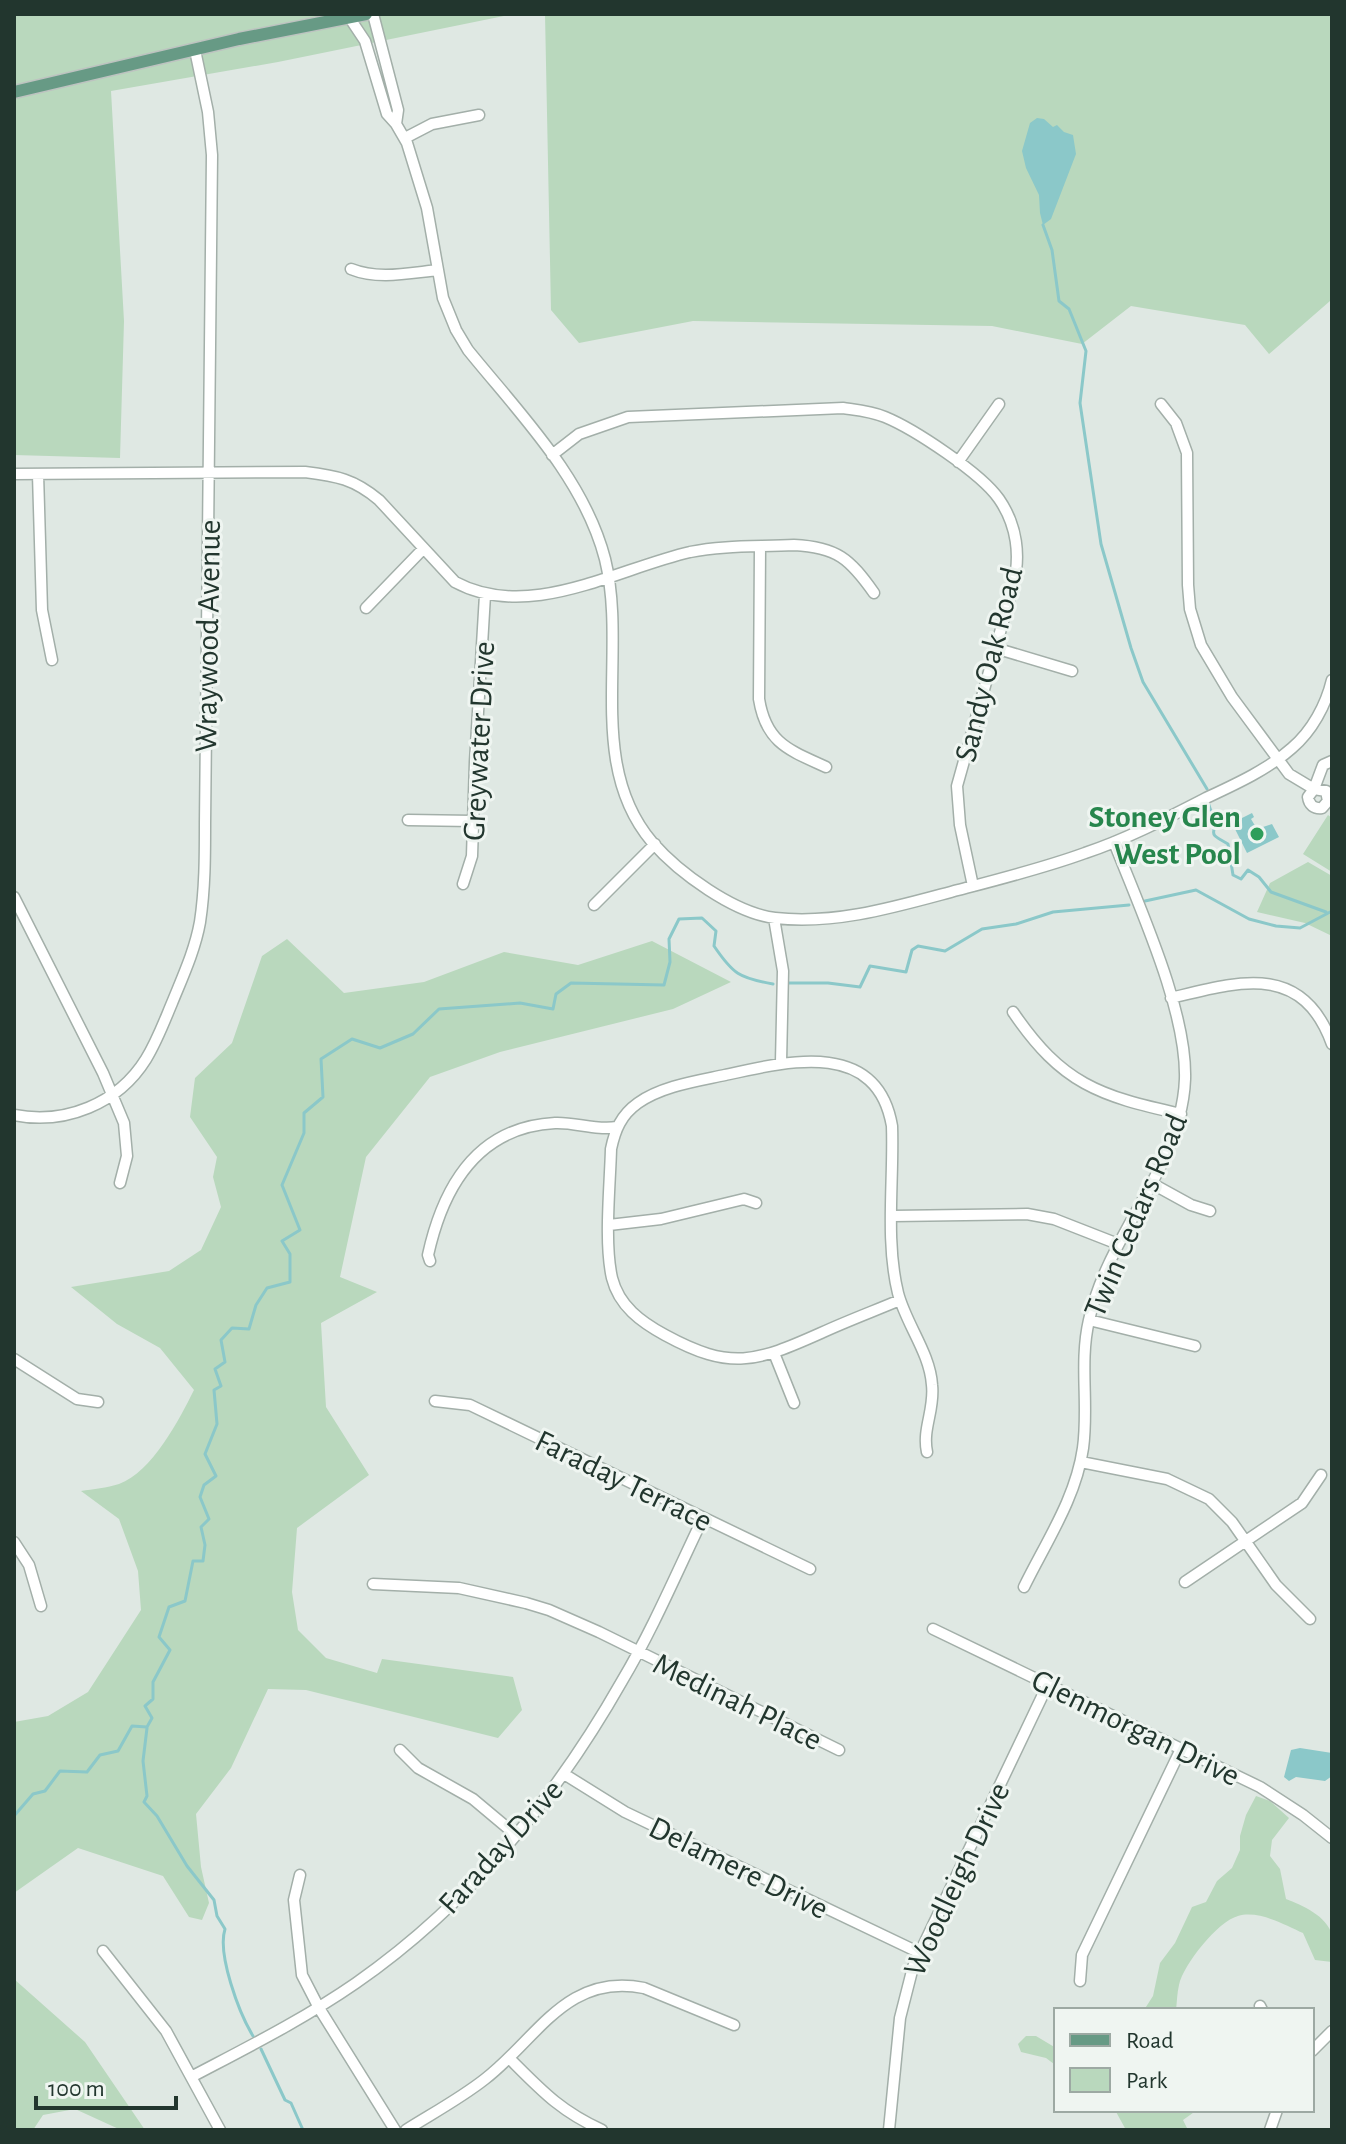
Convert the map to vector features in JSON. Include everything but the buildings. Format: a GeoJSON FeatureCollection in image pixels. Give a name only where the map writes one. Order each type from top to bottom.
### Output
{"type":"FeatureCollection","features":[{"type":"Feature","properties":{"kind":"main road"},"geometry":{"type":"LineString","coordinates":[[14,92],[366,14]]}},
{"type":"Feature","properties":{"kind":"street"},"geometry":{"type":"LineString","coordinates":[[373,14],[398,110],[396,124]]}},
{"type":"Feature","properties":{"kind":"street"},"geometry":{"type":"LineString","coordinates":[[349,17],[365,41],[387,114],[405,138],[427,208],[449,316],[466,347],[552,455],[580,496],[592,521],[609,576],[617,774],[631,811],[655,844],[680,868],[729,902],[774,918],[850,916],[973,886],[1086,853],[1248,777],[1279,758],[1294,747],[1316,720],[1332,680]]}},
{"type":"Feature","properties":{"kind":"street","name":"Wraywood Avenue"},"geometry":{"type":"LineString","coordinates":[[14,1115],[43,1119],[91,1107],[112,1095],[137,1071],[154,1046],[188,964],[200,923],[204,868],[212,155],[208,112],[195,50]]}},
{"type":"Feature","properties":{"kind":"street"},"geometry":{"type":"LineString","coordinates":[[405,138],[432,124],[479,115]]}},
{"type":"Feature","properties":{"kind":"street"},"geometry":{"type":"LineString","coordinates":[[351,269],[386,275],[438,270]]}},
{"type":"Feature","properties":{"kind":"street"},"geometry":{"type":"LineString","coordinates":[[958,462],[999,404]]}},
{"type":"Feature","properties":{"kind":"street"},"geometry":{"type":"LineString","coordinates":[[1161,404],[1176,423],[1187,453],[1188,585],[1195,629],[1207,658],[1289,774],[1314,789],[1329,793],[1327,804],[1315,808],[1308,797],[1314,789],[1323,765],[1332,761]]}},
{"type":"Feature","properties":{"kind":"street","name":"Sandy Oak Road"},"geometry":{"type":"LineString","coordinates":[[552,455],[579,434],[628,417],[843,408],[872,413],[896,422],[958,462],[999,500],[1013,527],[1017,545],[1016,572],[957,786],[960,825],[973,886]]}},
{"type":"Feature","properties":{"kind":"street"},"geometry":{"type":"LineString","coordinates":[[14,474],[305,472],[351,480],[379,500],[455,582],[485,595],[535,595],[691,552],[810,546],[836,553],[853,565],[874,593]]}},
{"type":"Feature","properties":{"kind":"street"},"geometry":{"type":"LineString","coordinates":[[38,474],[40,584],[52,660]]}},
{"type":"Feature","properties":{"kind":"street"},"geometry":{"type":"LineString","coordinates":[[760,547],[761,712],[778,742],[826,767]]}},
{"type":"Feature","properties":{"kind":"street"},"geometry":{"type":"LineString","coordinates":[[366,608],[423,549]]}},
{"type":"Feature","properties":{"kind":"street","name":"Greywater Drive"},"geometry":{"type":"LineString","coordinates":[[463,884],[471,867],[485,595]]}},
{"type":"Feature","properties":{"kind":"street"},"geometry":{"type":"LineString","coordinates":[[995,648],[1072,671]]}},
{"type":"Feature","properties":{"kind":"street"},"geometry":{"type":"LineString","coordinates":[[408,820],[473,821]]}},
{"type":"Feature","properties":{"kind":"street","name":"Twin Cedars Road"},"geometry":{"type":"LineString","coordinates":[[1024,1587],[1071,1493],[1081,1462],[1083,1366],[1089,1320],[1118,1244],[1172,1140],[1181,1114],[1185,1081],[1184,1057],[1171,998],[1114,842]]}},
{"type":"Feature","properties":{"kind":"street"},"geometry":{"type":"LineString","coordinates":[[594,905],[655,844]]}},
{"type":"Feature","properties":{"kind":"street"},"geometry":{"type":"LineString","coordinates":[[14,897],[124,1123],[127,1156],[120,1183]]}},
{"type":"Feature","properties":{"kind":"street"},"geometry":{"type":"LineString","coordinates":[[774,918],[783,971],[781,1062]]}},
{"type":"Feature","properties":{"kind":"street"},"geometry":{"type":"LineString","coordinates":[[1171,998],[1248,982],[1277,986],[1292,993],[1313,1010],[1332,1044]]}},
{"type":"Feature","properties":{"kind":"street"},"geometry":{"type":"LineString","coordinates":[[1013,1012],[1045,1053],[1073,1077],[1110,1096],[1181,1114]]}},
{"type":"Feature","properties":{"kind":"street"},"geometry":{"type":"LineString","coordinates":[[900,1300],[774,1353],[748,1359],[718,1358],[691,1349],[645,1324],[622,1300],[612,1278],[609,1225],[611,1149],[617,1127],[634,1106],[656,1094],[781,1062],[838,1065],[862,1074],[878,1088],[889,1108],[892,1126],[894,1272],[900,1300],[923,1352],[932,1385],[924,1434],[927,1452]]}},
{"type":"Feature","properties":{"kind":"street"},"geometry":{"type":"LineString","coordinates":[[430,1261],[428,1255],[441,1206],[458,1177],[483,1150],[507,1135],[537,1126],[572,1123],[598,1129],[617,1127]]}},
{"type":"Feature","properties":{"kind":"street"},"geometry":{"type":"LineString","coordinates":[[1151,1183],[1191,1205],[1210,1211]]}},
{"type":"Feature","properties":{"kind":"street"},"geometry":{"type":"LineString","coordinates":[[609,1225],[661,1219],[744,1199],[756,1203]]}},
{"type":"Feature","properties":{"kind":"street"},"geometry":{"type":"LineString","coordinates":[[893,1216],[1027,1214],[1054,1219],[1118,1244]]}},
{"type":"Feature","properties":{"kind":"street"},"geometry":{"type":"LineString","coordinates":[[1089,1320],[1195,1346]]}},
{"type":"Feature","properties":{"kind":"street"},"geometry":{"type":"LineString","coordinates":[[774,1353],[794,1403]]}},
{"type":"Feature","properties":{"kind":"street"},"geometry":{"type":"LineString","coordinates":[[14,1359],[77,1399],[98,1402]]}},
{"type":"Feature","properties":{"kind":"street","name":"Faraday Terrace"},"geometry":{"type":"LineString","coordinates":[[435,1401],[470,1405],[810,1569]]}},
{"type":"Feature","properties":{"kind":"street"},"geometry":{"type":"LineString","coordinates":[[1081,1462],[1167,1479],[1200,1493],[1220,1508],[1276,1585],[1310,1619]]}},
{"type":"Feature","properties":{"kind":"street"},"geometry":{"type":"LineString","coordinates":[[1185,1582],[1302,1503],[1321,1475]]}},
{"type":"Feature","properties":{"kind":"street","name":"Faraday Drive"},"geometry":{"type":"LineString","coordinates":[[193,2076],[319,2008],[422,1931],[474,1883],[564,1774],[638,1652],[703,1518]]}},
{"type":"Feature","properties":{"kind":"street"},"geometry":{"type":"LineString","coordinates":[[14,1542],[29,1565],[41,1606]]}},
{"type":"Feature","properties":{"kind":"street","name":"Medinah Place"},"geometry":{"type":"LineString","coordinates":[[373,1584],[459,1588],[526,1603],[573,1619],[839,1750]]}},
{"type":"Feature","properties":{"kind":"street","name":"Glenmorgan Drive"},"geometry":{"type":"LineString","coordinates":[[933,1629],[1281,1800],[1332,1838]]}},
{"type":"Feature","properties":{"kind":"street","name":"Woodleigh Drive"},"geometry":{"type":"LineString","coordinates":[[889,2130],[902,2006],[918,1952],[1048,1684]]}},
{"type":"Feature","properties":{"kind":"street"},"geometry":{"type":"LineString","coordinates":[[1080,1981],[1082,1955],[1181,1749]]}},
{"type":"Feature","properties":{"kind":"street"},"geometry":{"type":"LineString","coordinates":[[400,1750],[418,1768],[461,1791],[516,1835]]}},
{"type":"Feature","properties":{"kind":"street","name":"Delamere Drive"},"geometry":{"type":"LineString","coordinates":[[564,1774],[625,1812],[918,1952]]}},
{"type":"Feature","properties":{"kind":"street"},"geometry":{"type":"LineString","coordinates":[[300,1875],[294,1900],[299,1959],[307,1988],[395,2130]]}},
{"type":"Feature","properties":{"kind":"street"},"geometry":{"type":"LineString","coordinates":[[103,1951],[157,2017],[193,2076],[220,2130]]}},
{"type":"Feature","properties":{"kind":"street"},"geometry":{"type":"LineString","coordinates":[[406,2130],[471,2089],[571,2000],[596,1987],[644,1988],[734,2025]]}},
{"type":"Feature","properties":{"kind":"street"},"geometry":{"type":"LineString","coordinates":[[1314,2049],[1332,2031]]}},
{"type":"Feature","properties":{"kind":"street"},"geometry":{"type":"LineString","coordinates":[[509,2058],[555,2104],[602,2130]]}},
{"type":"Feature","properties":{"kind":"green space"},"geometry":{"type":"Polygon","coordinates":[[[14,14],[514,14],[278,62],[111,91],[124,321],[120,458],[14,455],[14,14]]]}},
{"type":"Feature","properties":{"kind":"green space"},"geometry":{"type":"Polygon","coordinates":[[[545,14],[1332,14],[1332,302],[1269,354],[1245,325],[1131,306],[1082,344],[992,326],[693,321],[579,343],[551,310],[545,14]]]}},
{"type":"Feature","properties":{"kind":"green space"},"geometry":{"type":"Polygon","coordinates":[[[1328,815],[1332,818],[1332,872],[1303,854],[1328,815]]]}},
{"type":"Feature","properties":{"kind":"green space"},"geometry":{"type":"Polygon","coordinates":[[[1308,862],[1332,876],[1332,936],[1305,923],[1257,912],[1270,883],[1308,862]]]}},
{"type":"Feature","properties":{"kind":"green space"},"geometry":{"type":"Polygon","coordinates":[[[287,939],[344,993],[424,982],[504,952],[578,965],[652,941],[731,982],[673,1009],[500,1052],[430,1077],[366,1157],[340,1277],[377,1292],[321,1323],[326,1407],[369,1475],[297,1528],[292,1592],[298,1630],[326,1658],[377,1673],[382,1659],[513,1677],[522,1710],[498,1738],[306,1690],[268,1689],[231,1768],[196,1814],[201,1867],[209,1903],[202,1920],[189,1917],[163,1876],[78,1848],[14,1893],[14,1722],[48,1716],[88,1692],[141,1610],[138,1571],[119,1519],[81,1491],[119,1484],[143,1468],[163,1444],[194,1390],[160,1348],[117,1324],[71,1287],[169,1271],[201,1250],[221,1207],[213,1177],[217,1157],[190,1117],[195,1078],[232,1043],[262,956],[287,939]]]}},
{"type":"Feature","properties":{"kind":"green space"},"geometry":{"type":"Polygon","coordinates":[[[1256,1796],[1270,1801],[1289,1818],[1272,1840],[1270,1856],[1280,1869],[1286,1899],[1313,1912],[1329,1928],[1333,1938],[1332,1962],[1315,1960],[1303,1933],[1263,1917],[1238,1916],[1221,1926],[1194,1956],[1182,1976],[1176,2008],[1145,2008],[1153,1996],[1160,1963],[1175,1943],[1192,1907],[1206,1902],[1217,1881],[1232,1868],[1240,1850],[1246,1815],[1256,1796]]]}},
{"type":"Feature","properties":{"kind":"green space"},"geometry":{"type":"Polygon","coordinates":[[[14,1979],[85,2042],[145,2130],[121,2130],[75,2109],[43,2115],[33,2130],[14,2130],[14,1979]]]}},
{"type":"Feature","properties":{"kind":"green space"},"geometry":{"type":"Polygon","coordinates":[[[1026,2036],[1036,2036],[1054,2047],[1054,2064],[1046,2058],[1021,2052],[1018,2044],[1026,2036]]]}},
{"type":"Feature","properties":{"kind":"green space"},"geometry":{"type":"Polygon","coordinates":[[[1116,2112],[1194,2112],[1183,2120],[1188,2130],[1126,2130],[1116,2112]]]}},
{"type":"Feature","properties":{"kind":"water"},"geometry":{"type":"Polygon","coordinates":[[[1037,118],[1073,135],[1076,154],[1051,219],[1043,225],[1039,195],[1022,151],[1030,123],[1037,118]]]}},
{"type":"Feature","properties":{"kind":"water","name":"Stoney Glen West Pool"},"geometry":{"type":"Polygon","coordinates":[[[1252,813],[1254,817],[1251,819],[1257,829],[1272,824],[1279,837],[1247,853],[1232,823],[1252,813]]]}},
{"type":"Feature","properties":{"kind":"water"},"geometry":{"type":"Polygon","coordinates":[[[1300,1748],[1332,1753],[1332,1776],[1325,1781],[1296,1777],[1289,1781],[1284,1777],[1291,1750],[1300,1748]]]}},
{"type":"Feature","properties":{"kind":"waterway"},"geometry":{"type":"LineString","coordinates":[[1043,225],[1052,250],[1059,301],[1069,309],[1086,351],[1080,403],[1101,544],[1131,648],[1143,682],[1207,789]]}},
{"type":"Feature","properties":{"kind":"waterway"},"geometry":{"type":"LineString","coordinates":[[1209,805],[1214,818],[1214,835],[1228,844],[1233,875],[1241,879],[1248,870],[1259,877],[1271,892],[1326,912]]}},
{"type":"Feature","properties":{"kind":"waterway"},"geometry":{"type":"LineString","coordinates":[[1145,901],[1196,890],[1249,919],[1300,928],[1332,911]]}},
{"type":"Feature","properties":{"kind":"waterway"},"geometry":{"type":"LineString","coordinates":[[789,983],[860,987],[870,966],[906,972],[912,950],[918,946],[945,951],[982,929],[1016,924],[1053,912],[1129,905]]}},
{"type":"Feature","properties":{"kind":"waterway"},"geometry":{"type":"LineString","coordinates":[[14,1816],[33,1794],[45,1791],[60,1771],[87,1772],[100,1755],[118,1751],[132,1726],[147,1727],[152,1718],[145,1706],[153,1699],[153,1682],[170,1650],[159,1637],[169,1607],[185,1601],[193,1561],[203,1561],[205,1545],[201,1527],[209,1519],[200,1497],[204,1485],[216,1476],[205,1454],[217,1424],[214,1390],[221,1386],[215,1369],[225,1362],[221,1340],[232,1328],[249,1329],[256,1305],[267,1288],[290,1282],[290,1254],[282,1241],[300,1230],[282,1185],[304,1133],[304,1113],[323,1097],[321,1059],[352,1039],[380,1048],[413,1034],[439,1009],[520,1003],[553,1009],[556,994],[571,983],[664,985],[670,962],[669,939],[679,919],[702,918],[716,931],[714,946],[732,969],[744,977],[773,984]]}},
{"type":"Feature","properties":{"kind":"waterway"},"geometry":{"type":"LineString","coordinates":[[147,1728],[143,1761],[147,1796],[144,1802],[157,1816],[187,1866],[214,1900],[217,1916],[225,1929],[224,1953],[231,1983],[253,2036]]}},
{"type":"Feature","properties":{"kind":"waterway"},"geometry":{"type":"LineString","coordinates":[[261,2049],[303,2130]]}},
{"type":"Feature","properties":{"kind":"place","name":"Stoney Glen West Pool"},"geometry":{"type":"Point","coordinates":[1257,834]}}]}
